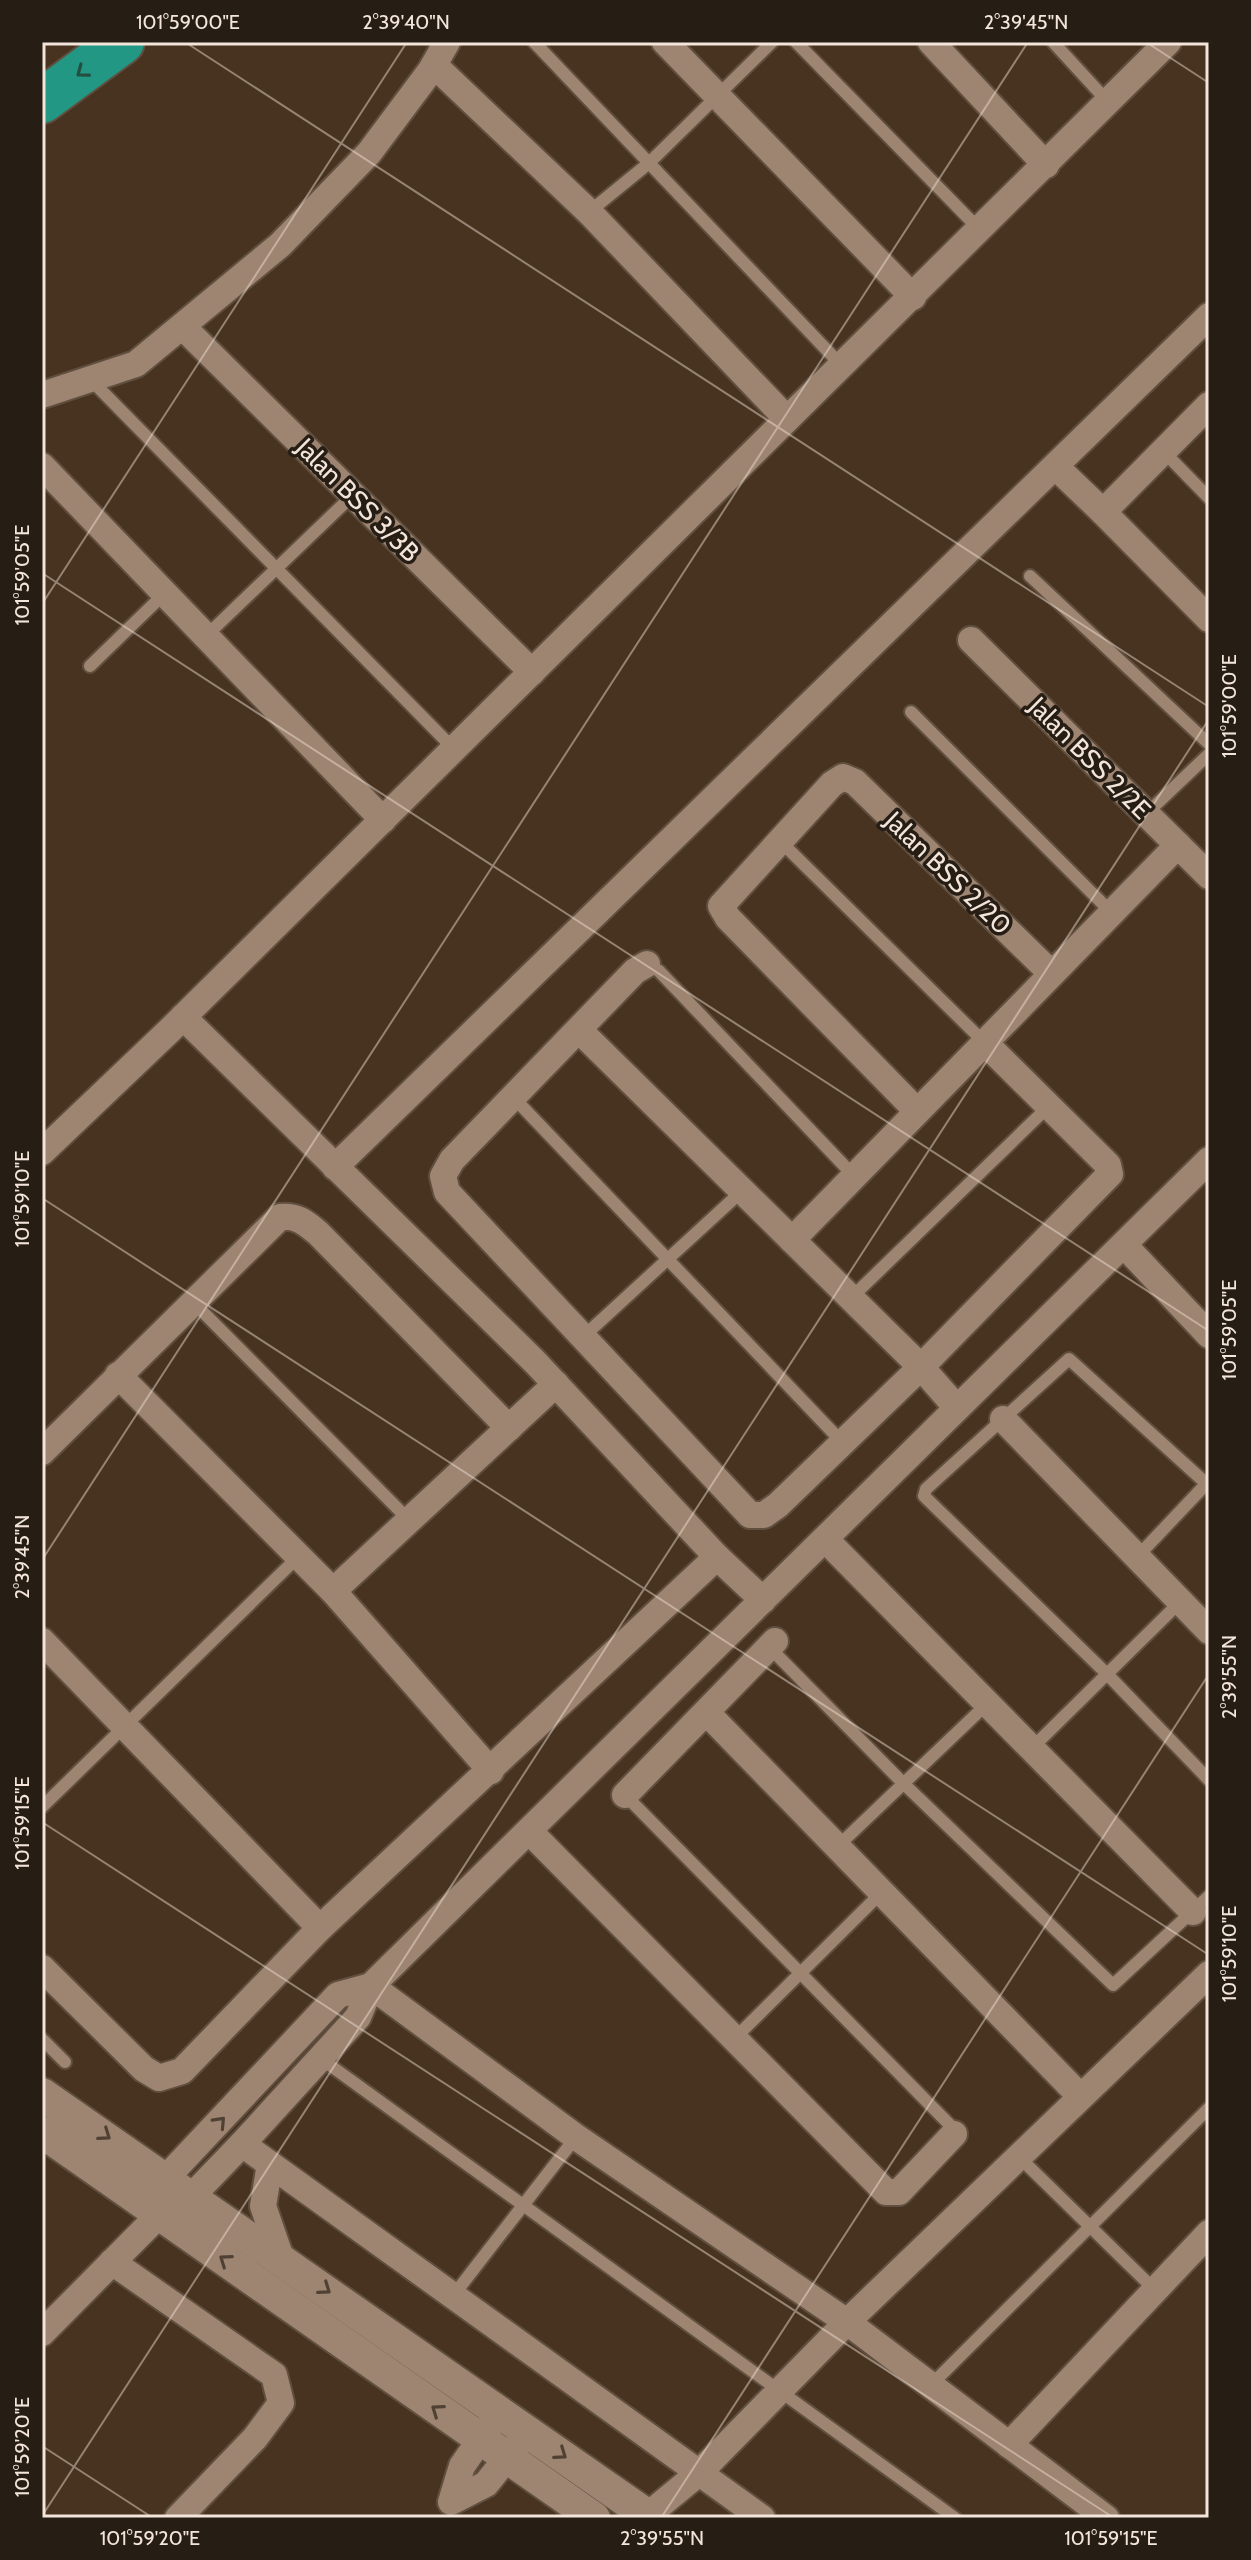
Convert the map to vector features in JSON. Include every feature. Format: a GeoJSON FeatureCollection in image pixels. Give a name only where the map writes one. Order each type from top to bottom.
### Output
{"type":"FeatureCollection","features":[{"type":"Feature","properties":{"kind":"highway"},"geometry":{"type":"LineString","coordinates":[[42,101],[122,42]]}},
{"type":"Feature","properties":{"kind":"street"},"geometry":{"type":"LineString","coordinates":[[42,395],[136,364],[184,328],[280,245],[369,153],[434,65],[447,42]]}},
{"type":"Feature","properties":{"kind":"street"},"geometry":{"type":"LineString","coordinates":[[665,42],[913,297]]}},
{"type":"Feature","properties":{"kind":"street"},"geometry":{"type":"LineString","coordinates":[[931,42],[1046,165]]}},
{"type":"Feature","properties":{"kind":"street"},"geometry":{"type":"LineString","coordinates":[[43,1150],[183,1017],[1168,42]]}},
{"type":"Feature","properties":{"kind":"street"},"geometry":{"type":"LineString","coordinates":[[434,65],[589,212],[787,419]]}},
{"type":"Feature","properties":{"kind":"street"},"geometry":{"type":"LineString","coordinates":[[335,1167],[1209,316]]}},
{"type":"Feature","properties":{"kind":"street","name":"Jalan BSS 3/3B"},"geometry":{"type":"LineString","coordinates":[[184,328],[532,672]]}},
{"type":"Feature","properties":{"kind":"street"},"geometry":{"type":"LineString","coordinates":[[1103,512],[1209,405]]}},
{"type":"Feature","properties":{"kind":"street"},"geometry":{"type":"LineString","coordinates":[[42,466],[383,820]]}},
{"type":"Feature","properties":{"kind":"street"},"geometry":{"type":"LineString","coordinates":[[1056,467],[1209,619]]}},
{"type":"Feature","properties":{"kind":"street","name":"Jalan BSS 2/2E"},"geometry":{"type":"LineString","coordinates":[[971,640],[1209,876]]}},
{"type":"Feature","properties":{"kind":"street","name":"Jalan BSS 2/20"},"geometry":{"type":"LineString","coordinates":[[779,840],[832,784],[843,777],[855,782],[1051,973]]}},
{"type":"Feature","properties":{"kind":"street"},"geometry":{"type":"LineString","coordinates":[[779,840],[721,906],[728,918],[917,1111]]}},
{"type":"Feature","properties":{"kind":"street"},"geometry":{"type":"LineString","coordinates":[[792,1240],[1110,911],[1178,845]]}},
{"type":"Feature","properties":{"kind":"street"},"geometry":{"type":"LineString","coordinates":[[647,964],[635,971],[452,1160],[443,1176],[447,1192],[750,1515],[764,1515],[778,1505],[921,1367],[1110,1174],[1108,1165],[984,1042]]}},
{"type":"Feature","properties":{"kind":"street"},"geometry":{"type":"LineString","coordinates":[[183,1017],[556,1384],[717,1557],[763,1600]]}},
{"type":"Feature","properties":{"kind":"street"},"geometry":{"type":"LineString","coordinates":[[579,1030],[921,1367],[957,1408]]}},
{"type":"Feature","properties":{"kind":"street"},"geometry":{"type":"LineString","coordinates":[[179,2187],[242,2144],[358,2017],[371,1986],[1209,1160]]}},
{"type":"Feature","properties":{"kind":"street"},"geometry":{"type":"LineString","coordinates":[[42,1452],[280,1217],[300,1219],[318,1233],[509,1428]]}},
{"type":"Feature","properties":{"kind":"street"},"geometry":{"type":"LineString","coordinates":[[1124,1245],[1209,1335]]}},
{"type":"Feature","properties":{"kind":"street"},"geometry":{"type":"LineString","coordinates":[[118,1375],[333,1591],[491,1771]]}},
{"type":"Feature","properties":{"kind":"street"},"geometry":{"type":"LineString","coordinates":[[333,1591],[556,1384]]}},
{"type":"Feature","properties":{"kind":"street"},"geometry":{"type":"LineString","coordinates":[[1003,1419],[1209,1631]]}},
{"type":"Feature","properties":{"kind":"street"},"geometry":{"type":"LineString","coordinates":[[825,1539],[1033,1747],[1201,1904]]}},
{"type":"Feature","properties":{"kind":"street"},"geometry":{"type":"LineString","coordinates":[[42,1968],[144,2069],[159,2078],[182,2071],[320,1928],[717,1557]]}},
{"type":"Feature","properties":{"kind":"street"},"geometry":{"type":"LineString","coordinates":[[42,1641],[320,1928]]}},
{"type":"Feature","properties":{"kind":"street"},"geometry":{"type":"LineString","coordinates":[[625,1795],[772,1644]]}},
{"type":"Feature","properties":{"kind":"street"},"geometry":{"type":"LineString","coordinates":[[707,1713],[1080,2096]]}},
{"type":"Feature","properties":{"kind":"street"},"geometry":{"type":"LineString","coordinates":[[529,1831],[891,2195],[899,2192],[954,2134]]}},
{"type":"Feature","properties":{"kind":"street"},"geometry":{"type":"LineString","coordinates":[[42,2094],[650,2517],[700,2472],[847,2322],[1209,1974]]}},
{"type":"Feature","properties":{"kind":"street"},"geometry":{"type":"LineString","coordinates":[[371,1986],[576,2137],[847,2322],[1009,2445],[1089,2513]]}},
{"type":"Feature","properties":{"kind":"street"},"geometry":{"type":"LineString","coordinates":[[42,2333],[160,2214],[338,1995],[371,1986]]}},
{"type":"Feature","properties":{"kind":"street"},"geometry":{"type":"LineString","coordinates":[[42,2132],[594,2518]]}},
{"type":"Feature","properties":{"kind":"street"},"geometry":{"type":"LineString","coordinates":[[242,2144],[452,2298],[762,2518]]}},
{"type":"Feature","properties":{"kind":"street"},"geometry":{"type":"LineString","coordinates":[[270,2164],[263,2206],[281,2258]]}},
{"type":"Feature","properties":{"kind":"street"},"geometry":{"type":"LineString","coordinates":[[1009,2445],[1209,2233]]}},
{"type":"Feature","properties":{"kind":"street"},"geometry":{"type":"LineString","coordinates":[[112,2262],[274,2375],[281,2403],[255,2438],[178,2518]]}},
{"type":"Feature","properties":{"kind":"street"},"geometry":{"type":"LineString","coordinates":[[446,2513],[462,2466],[500,2411]]}},
{"type":"Feature","properties":{"kind":"street"},"geometry":{"type":"LineString","coordinates":[[446,2513],[486,2484],[527,2431]]}},
{"type":"Feature","properties":{"kind":"lane"},"geometry":{"type":"LineString","coordinates":[[534,42],[842,366]]}},
{"type":"Feature","properties":{"kind":"lane"},"geometry":{"type":"LineString","coordinates":[[589,212],[649,163],[772,42]]}},
{"type":"Feature","properties":{"kind":"lane"},"geometry":{"type":"LineString","coordinates":[[796,42],[980,230]]}},
{"type":"Feature","properties":{"kind":"lane"},"geometry":{"type":"LineString","coordinates":[[1053,42],[1109,103]]}},
{"type":"Feature","properties":{"kind":"lane"},"geometry":{"type":"LineString","coordinates":[[90,379],[454,749]]}},
{"type":"Feature","properties":{"kind":"lane"},"geometry":{"type":"LineString","coordinates":[[1164,452],[1209,498]]}},
{"type":"Feature","properties":{"kind":"lane"},"geometry":{"type":"LineString","coordinates":[[206,636],[353,495]]}},
{"type":"Feature","properties":{"kind":"lane"},"geometry":{"type":"LineString","coordinates":[[1030,576],[1209,744]]}},
{"type":"Feature","properties":{"kind":"lane"},"geometry":{"type":"LineString","coordinates":[[90,666],[164,594]]}},
{"type":"Feature","properties":{"kind":"lane"},"geometry":{"type":"LineString","coordinates":[[911,712],[1110,911]]}},
{"type":"Feature","properties":{"kind":"lane"},"geometry":{"type":"LineString","coordinates":[[1146,814],[1209,754]]}},
{"type":"Feature","properties":{"kind":"lane"},"geometry":{"type":"LineString","coordinates":[[779,840],[984,1042]]}},
{"type":"Feature","properties":{"kind":"lane"},"geometry":{"type":"LineString","coordinates":[[647,964],[659,971],[854,1176]]}},
{"type":"Feature","properties":{"kind":"lane"},"geometry":{"type":"LineString","coordinates":[[514,1098],[843,1443]]}},
{"type":"Feature","properties":{"kind":"lane"},"geometry":{"type":"LineString","coordinates":[[851,1298],[1050,1105]]}},
{"type":"Feature","properties":{"kind":"lane"},"geometry":{"type":"LineString","coordinates":[[584,1336],[742,1191]]}},
{"type":"Feature","properties":{"kind":"lane"},"geometry":{"type":"LineString","coordinates":[[193,1302],[409,1520]]}},
{"type":"Feature","properties":{"kind":"lane"},"geometry":{"type":"LineString","coordinates":[[1137,1557],[1208,1484],[1073,1360],[1069,1359],[926,1489],[924,1496],[1107,1674],[1209,1780]]}},
{"type":"Feature","properties":{"kind":"lane"},"geometry":{"type":"LineString","coordinates":[[42,1807],[299,1556]]}},
{"type":"Feature","properties":{"kind":"lane"},"geometry":{"type":"LineString","coordinates":[[1033,1747],[1181,1601]]}},
{"type":"Feature","properties":{"kind":"lane"},"geometry":{"type":"LineString","coordinates":[[772,1644],[903,1783],[1113,1985],[1201,1904]]}},
{"type":"Feature","properties":{"kind":"lane"},"geometry":{"type":"LineString","coordinates":[[838,1846],[989,1702]]}},
{"type":"Feature","properties":{"kind":"lane"},"geometry":{"type":"LineString","coordinates":[[625,1795],[802,1972],[951,2126],[954,2134]]}},
{"type":"Feature","properties":{"kind":"lane"},"geometry":{"type":"LineString","coordinates":[[734,2039],[883,1891]]}},
{"type":"Feature","properties":{"kind":"lane"},"geometry":{"type":"LineString","coordinates":[[42,2039],[65,2062]]}},
{"type":"Feature","properties":{"kind":"lane"},"geometry":{"type":"LineString","coordinates":[[320,2058],[955,2518]]}},
{"type":"Feature","properties":{"kind":"lane"},"geometry":{"type":"LineString","coordinates":[[929,2387],[1209,2108]]}},
{"type":"Feature","properties":{"kind":"lane"},"geometry":{"type":"LineString","coordinates":[[452,2298],[576,2137]]}},
{"type":"Feature","properties":{"kind":"lane"},"geometry":{"type":"LineString","coordinates":[[1019,2157],[1155,2290]]}}]}
